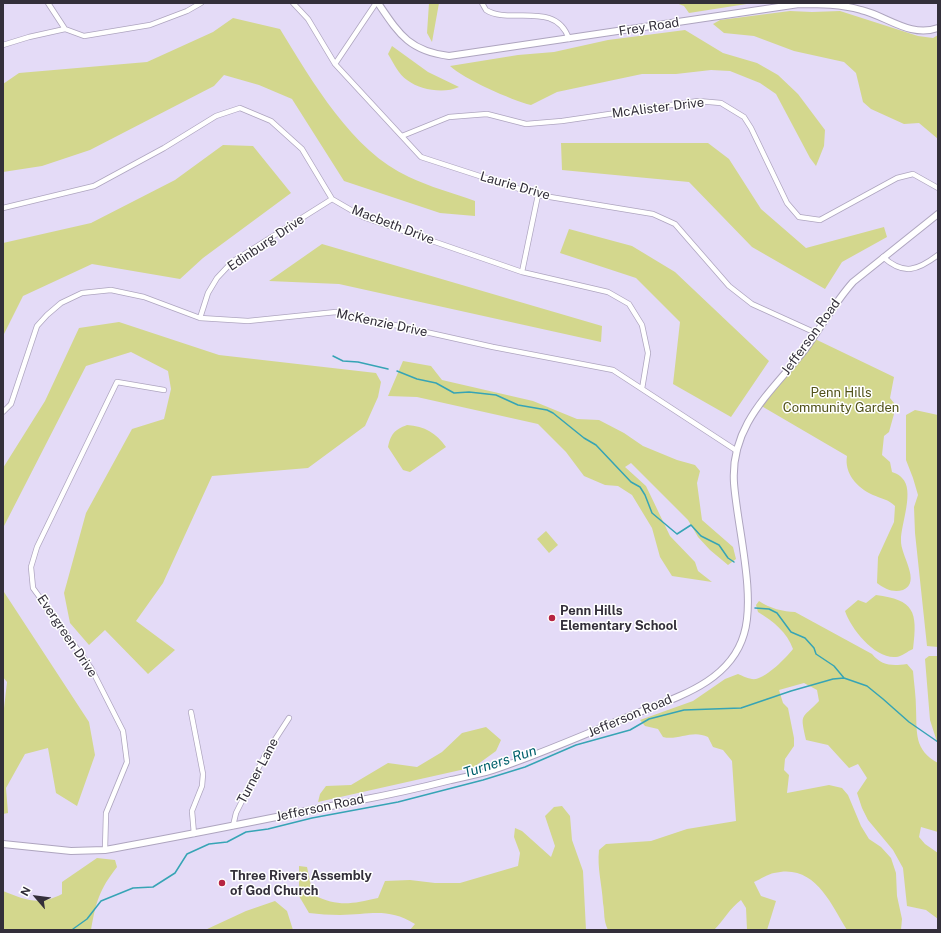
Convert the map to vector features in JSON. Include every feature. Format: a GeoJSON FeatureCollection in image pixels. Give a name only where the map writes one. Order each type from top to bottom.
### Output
{"type":"FeatureCollection","features":[{"type":"Feature","properties":{"kind":"street"},"geometry":{"type":"LineString","coordinates":[[48,3],[65,29]]}},
{"type":"Feature","properties":{"kind":"street"},"geometry":{"type":"LineString","coordinates":[[3,46],[28,37],[65,29],[84,36],[150,25],[187,11],[201,3]]}},
{"type":"Feature","properties":{"kind":"street","name":"Laurie Drive"},"geometry":{"type":"LineString","coordinates":[[293,3],[308,19],[335,64],[421,158],[538,195],[653,214],[675,224],[729,286],[752,304],[816,333]]}},
{"type":"Feature","properties":{"kind":"street"},"geometry":{"type":"LineString","coordinates":[[335,64],[377,3]]}},
{"type":"Feature","properties":{"kind":"street","name":"Frey Road"},"geometry":{"type":"LineString","coordinates":[[377,3],[394,27],[408,42],[419,49],[433,54],[449,56],[800,4],[853,8],[871,12],[913,30],[922,31],[938,28]]}},
{"type":"Feature","properties":{"kind":"street"},"geometry":{"type":"LineString","coordinates":[[482,3],[486,10],[493,13],[526,9]]}},
{"type":"Feature","properties":{"kind":"street"},"geometry":{"type":"LineString","coordinates":[[541,10],[555,16],[560,20],[564,25],[568,39]]}},
{"type":"Feature","properties":{"kind":"street","name":"McAlister Drive"},"geometry":{"type":"LineString","coordinates":[[402,136],[449,117],[487,114],[526,124],[562,121],[698,101],[721,103],[744,117],[751,128],[787,203],[800,217],[820,220],[896,178],[913,174],[938,188]]}},
{"type":"Feature","properties":{"kind":"street"},"geometry":{"type":"LineString","coordinates":[[3,208],[94,186],[164,148],[216,116],[240,108],[271,121],[302,148],[332,200]]}},
{"type":"Feature","properties":{"kind":"street"},"geometry":{"type":"LineString","coordinates":[[522,272],[538,195]]}},
{"type":"Feature","properties":{"kind":"street","name":"Macbeth Drive"},"geometry":{"type":"LineString","coordinates":[[332,200],[363,217],[522,272],[608,292],[629,304],[642,325],[648,353],[642,389]]}},
{"type":"Feature","properties":{"kind":"street","name":"Edinburg Drive"},"geometry":{"type":"LineString","coordinates":[[200,318],[208,293],[217,278],[232,262],[332,200]]}},
{"type":"Feature","properties":{"kind":"street","name":"Jefferson Road"},"geometry":{"type":"LineString","coordinates":[[3,844],[71,851],[105,850],[194,834],[413,789],[492,770],[561,744],[692,690],[718,674],[737,650],[744,635],[747,620],[745,571],[734,483],[737,451],[745,428],[756,407],[816,333],[845,290],[883,257],[938,214]]}},
{"type":"Feature","properties":{"kind":"street"},"geometry":{"type":"LineString","coordinates":[[883,257],[896,267],[911,269],[926,264],[938,255]]}},
{"type":"Feature","properties":{"kind":"street","name":"McKenzie Drive"},"geometry":{"type":"LineString","coordinates":[[3,412],[11,404],[37,326],[61,303],[82,293],[110,290],[144,297],[200,318],[248,321],[336,312],[493,347],[613,370],[737,451]]}},
{"type":"Feature","properties":{"kind":"street","name":"Evergreen Drive"},"geometry":{"type":"LineString","coordinates":[[105,850],[106,813],[127,762],[123,731],[91,668],[34,588],[31,567],[37,547],[117,382],[164,390]]}},
{"type":"Feature","properties":{"kind":"street"},"geometry":{"type":"LineString","coordinates":[[191,712],[203,774],[202,786],[192,811],[194,834]]}},
{"type":"Feature","properties":{"kind":"street","name":"Turner Lane"},"geometry":{"type":"LineString","coordinates":[[233,826],[236,813],[265,755],[289,718]]}},
{"type":"Feature","properties":{"kind":"green space"},"geometry":{"type":"Polygon","coordinates":[[[429,3],[439,3],[432,42],[427,33],[429,3]]]}},
{"type":"Feature","properties":{"kind":"green space"},"geometry":{"type":"Polygon","coordinates":[[[676,3],[753,3],[689,13],[684,6],[676,3]]]}},
{"type":"Feature","properties":{"kind":"green space"},"geometry":{"type":"Polygon","coordinates":[[[790,11],[840,11],[918,36],[933,38],[938,35],[938,139],[919,123],[904,124],[871,109],[863,102],[856,73],[844,62],[794,51],[754,36],[724,33],[713,24],[720,20],[790,11]]]}},
{"type":"Feature","properties":{"kind":"green space"},"geometry":{"type":"Polygon","coordinates":[[[233,18],[280,29],[335,113],[369,150],[388,165],[417,181],[475,201],[475,216],[440,213],[344,181],[292,99],[259,85],[224,75],[214,86],[90,150],[42,166],[3,172],[3,84],[19,73],[147,62],[213,32],[233,18]]]}},
{"type":"Feature","properties":{"kind":"green space"},"geometry":{"type":"Polygon","coordinates":[[[685,30],[723,53],[757,63],[778,75],[798,94],[825,130],[824,146],[816,166],[810,158],[776,94],[760,83],[730,71],[711,70],[676,74],[642,74],[557,92],[531,105],[512,99],[488,88],[466,77],[450,66],[518,55],[554,52],[608,40],[685,30]]]}},
{"type":"Feature","properties":{"kind":"green space"},"geometry":{"type":"Polygon","coordinates":[[[392,46],[428,72],[459,87],[446,90],[432,90],[412,83],[401,75],[388,54],[392,46]]]}},
{"type":"Feature","properties":{"kind":"green space"},"geometry":{"type":"Polygon","coordinates":[[[561,143],[708,143],[729,159],[761,209],[806,248],[884,227],[887,237],[842,262],[825,289],[752,247],[689,182],[562,170],[561,143]]]}},
{"type":"Feature","properties":{"kind":"green space"},"geometry":{"type":"Polygon","coordinates":[[[223,145],[253,146],[291,193],[203,258],[180,279],[92,264],[23,296],[3,336],[3,243],[91,223],[175,180],[223,145]]]}},
{"type":"Feature","properties":{"kind":"green space"},"geometry":{"type":"Polygon","coordinates":[[[569,229],[632,246],[675,272],[769,361],[731,417],[673,384],[680,322],[636,278],[560,253],[569,229]]]}},
{"type":"Feature","properties":{"kind":"green space"},"geometry":{"type":"Polygon","coordinates":[[[322,244],[602,326],[601,342],[339,284],[269,281],[322,244]]]}},
{"type":"Feature","properties":{"kind":"green space"},"geometry":{"type":"Polygon","coordinates":[[[119,322],[219,355],[376,373],[381,382],[378,397],[365,426],[308,468],[212,476],[163,583],[136,621],[175,650],[148,674],[105,630],[89,645],[70,623],[64,593],[86,513],[132,429],[164,419],[171,389],[168,371],[131,352],[86,366],[4,526],[4,592],[89,722],[95,755],[77,806],[56,793],[48,748],[25,754],[6,788],[8,813],[3,814],[3,717],[7,682],[3,677],[3,468],[45,401],[79,328],[119,322]]]}},
{"type":"Feature","properties":{"kind":"green space","name":"Penn Hills Community Garden"},"geometry":{"type":"Polygon","coordinates":[[[815,339],[894,377],[890,398],[894,403],[894,414],[889,432],[884,436],[882,455],[890,462],[892,472],[899,475],[906,483],[907,499],[901,540],[911,581],[903,590],[889,590],[877,583],[878,557],[894,522],[895,506],[887,500],[867,492],[857,484],[850,474],[847,456],[758,404],[815,339]]]}},
{"type":"Feature","properties":{"kind":"green space"},"geometry":{"type":"Polygon","coordinates":[[[403,361],[431,366],[442,380],[533,401],[577,419],[599,420],[624,433],[643,446],[677,460],[695,465],[700,471],[697,483],[702,520],[733,547],[736,559],[728,565],[710,550],[698,537],[688,520],[631,463],[625,467],[646,486],[670,536],[695,562],[698,571],[712,582],[672,576],[660,557],[652,528],[632,495],[618,486],[605,485],[584,476],[566,452],[538,424],[417,397],[388,396],[403,361]]]}},
{"type":"Feature","properties":{"kind":"green space"},"geometry":{"type":"Polygon","coordinates":[[[915,410],[938,415],[938,647],[927,646],[915,533],[914,507],[918,495],[906,460],[906,415],[915,410]]]}},
{"type":"Feature","properties":{"kind":"green space"},"geometry":{"type":"Polygon","coordinates":[[[407,425],[430,431],[446,447],[410,472],[403,470],[388,447],[390,439],[394,433],[407,425]]]}},
{"type":"Feature","properties":{"kind":"green space"},"geometry":{"type":"Polygon","coordinates":[[[546,531],[558,545],[549,553],[537,539],[546,531]]]}},
{"type":"Feature","properties":{"kind":"green space"},"geometry":{"type":"Polygon","coordinates":[[[876,595],[899,600],[906,604],[914,617],[915,625],[913,649],[900,656],[888,656],[872,648],[858,634],[845,611],[858,600],[866,603],[876,595]]]}},
{"type":"Feature","properties":{"kind":"green space"},"geometry":{"type":"Polygon","coordinates":[[[759,601],[767,606],[795,612],[872,654],[884,663],[892,665],[907,664],[913,671],[918,740],[921,747],[930,758],[938,763],[938,832],[921,827],[919,837],[925,844],[938,853],[938,919],[926,910],[907,906],[903,868],[893,850],[868,820],[862,808],[857,793],[867,778],[858,764],[849,768],[828,745],[806,740],[803,725],[805,714],[819,701],[817,690],[804,683],[779,690],[783,703],[788,708],[794,738],[794,746],[785,759],[784,770],[789,775],[787,793],[829,785],[842,788],[848,795],[861,826],[869,839],[881,847],[891,858],[896,873],[897,896],[902,919],[901,930],[847,930],[827,897],[819,887],[810,879],[800,874],[788,871],[767,875],[754,882],[761,896],[776,901],[767,930],[747,930],[746,908],[741,900],[714,930],[608,930],[605,920],[599,863],[599,850],[606,844],[651,841],[687,829],[736,821],[732,761],[723,750],[713,747],[708,737],[702,735],[696,734],[674,738],[663,737],[658,729],[645,726],[640,720],[693,701],[725,679],[738,674],[751,679],[761,677],[781,662],[793,649],[784,632],[758,612],[756,605],[759,601]]]}},
{"type":"Feature","properties":{"kind":"green space"},"geometry":{"type":"Polygon","coordinates":[[[929,656],[938,656],[938,745],[930,720],[925,659],[929,656]]]}},
{"type":"Feature","properties":{"kind":"green space"},"geometry":{"type":"Polygon","coordinates":[[[486,727],[501,740],[496,751],[474,767],[318,802],[320,794],[326,786],[351,785],[388,763],[417,767],[442,752],[462,733],[486,727]]]}},
{"type":"Feature","properties":{"kind":"green space"},"geometry":{"type":"Polygon","coordinates":[[[562,806],[570,816],[572,840],[583,871],[586,930],[410,930],[415,924],[396,915],[378,913],[328,915],[309,913],[299,896],[299,866],[307,867],[313,895],[338,903],[352,903],[378,898],[385,881],[410,880],[435,883],[460,883],[518,866],[520,853],[514,837],[515,828],[522,831],[551,857],[555,846],[545,816],[554,807],[562,806]]]}},
{"type":"Feature","properties":{"kind":"green space"},"geometry":{"type":"Polygon","coordinates":[[[97,858],[115,860],[117,867],[106,883],[99,897],[91,930],[3,930],[3,891],[26,899],[39,901],[54,898],[62,894],[62,882],[97,858]]]}},
{"type":"Feature","properties":{"kind":"green space"},"geometry":{"type":"Polygon","coordinates":[[[275,901],[287,911],[293,930],[205,930],[246,911],[275,901]]]}},
{"type":"Feature","properties":{"kind":"waterway"},"geometry":{"type":"LineString","coordinates":[[333,356],[343,361],[358,362],[388,369]]}},
{"type":"Feature","properties":{"kind":"waterway"},"geometry":{"type":"LineString","coordinates":[[397,371],[417,379],[436,383],[454,393],[469,392],[496,395],[518,405],[547,410],[553,413],[584,438],[596,445],[631,482],[640,487],[652,513],[677,534],[691,525],[701,536],[719,545],[728,558],[734,562]]}},
{"type":"Feature","properties":{"kind":"waterway"},"geometry":{"type":"LineString","coordinates":[[755,608],[769,609],[777,613],[791,632],[805,638],[814,648],[816,654],[834,666],[844,678]]}},
{"type":"Feature","properties":{"kind":"waterway","name":"Turners Run"},"geometry":{"type":"LineString","coordinates":[[73,929],[87,919],[101,901],[133,888],[153,887],[175,873],[187,854],[209,844],[227,842],[246,832],[268,829],[312,818],[398,802],[483,780],[525,767],[576,745],[630,730],[649,719],[684,710],[741,708],[791,691],[833,679],[844,678],[867,686],[909,722],[938,742]]}},
{"type":"Feature","properties":{"kind":"place","name":"Penn Hills Elementary School"},"geometry":{"type":"Point","coordinates":[552,618]}},
{"type":"Feature","properties":{"kind":"place","name":"Three Rivers Assembly of God Church"},"geometry":{"type":"Point","coordinates":[222,883]}}]}
